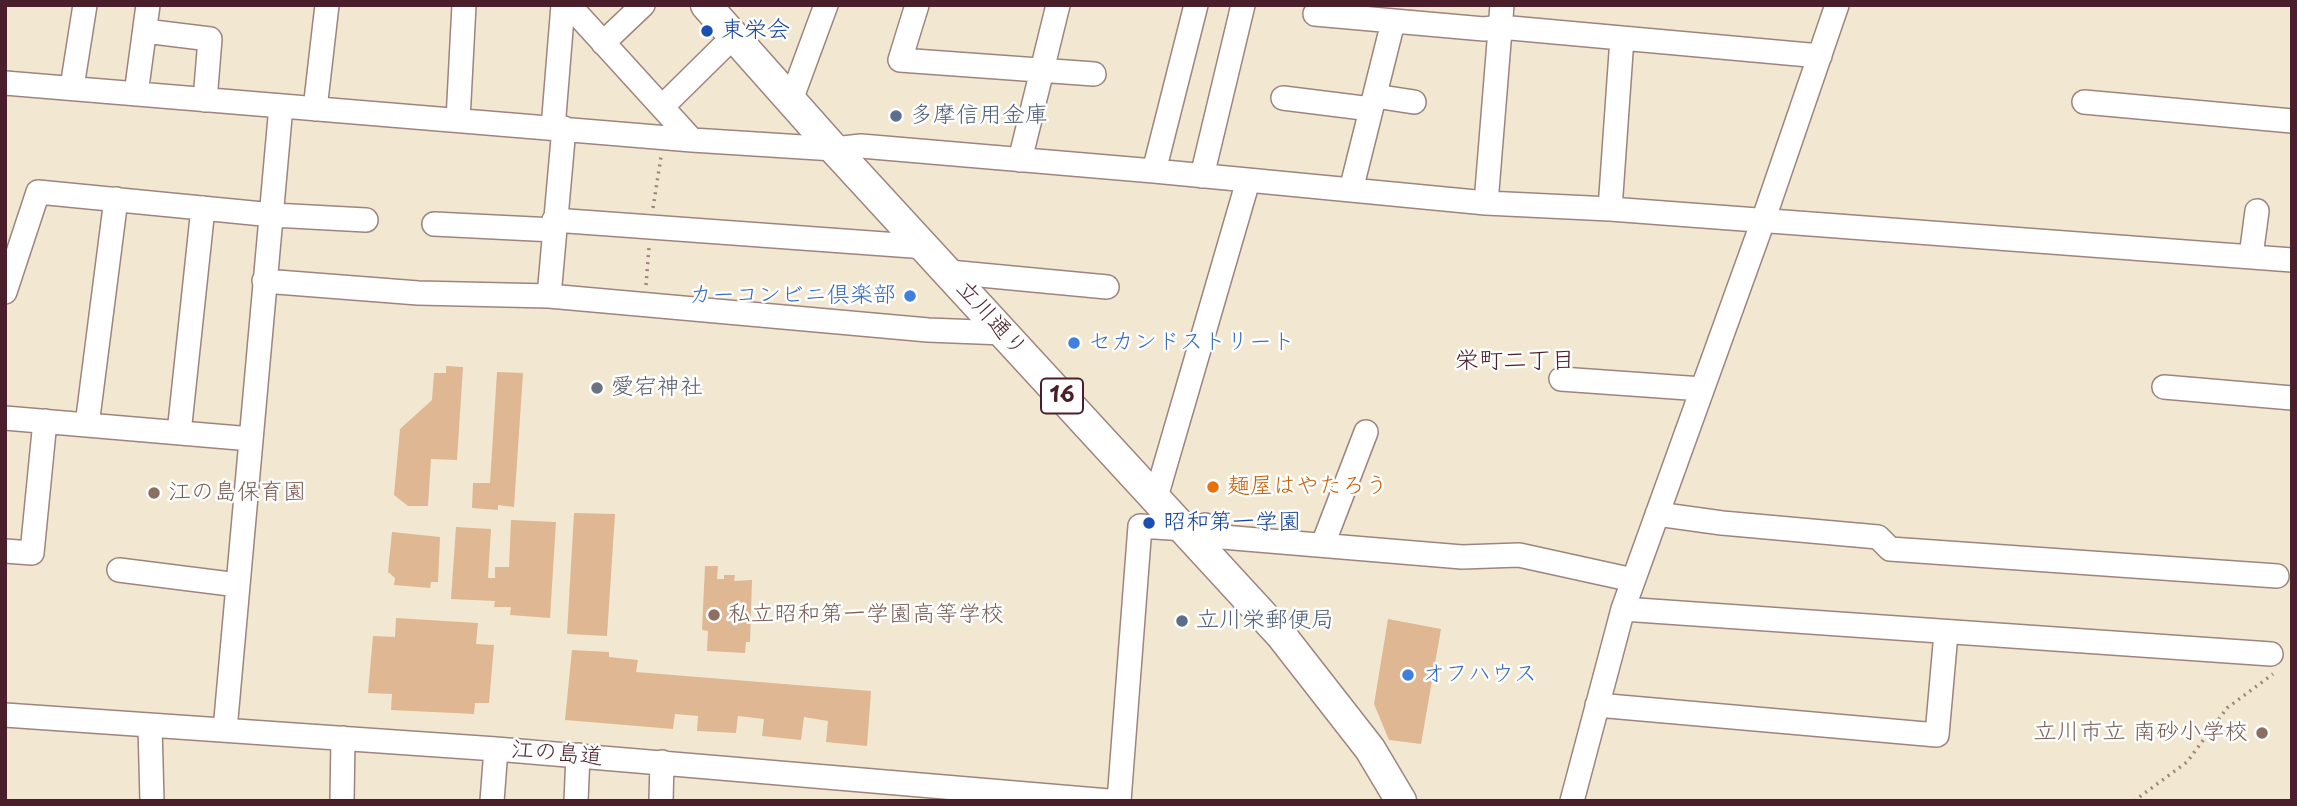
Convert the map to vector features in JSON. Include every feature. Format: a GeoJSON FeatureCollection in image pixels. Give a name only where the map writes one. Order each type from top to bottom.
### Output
{"type":"FeatureCollection","features":[{"type":"Feature","properties":{"kind":"main road","name":"立川通り"},"geometry":{"type":"LineString","coordinates":[[706,5],[834,149],[1281,635],[1370,749],[1401,801]]}},
{"type":"Feature","properties":{"kind":"street"},"geometry":{"type":"LineString","coordinates":[[72,87],[85,5]]}},
{"type":"Feature","properties":{"kind":"street"},"geometry":{"type":"LineString","coordinates":[[136,94],[148,5]]}},
{"type":"Feature","properties":{"kind":"street"},"geometry":{"type":"LineString","coordinates":[[315,109],[327,5]]}},
{"type":"Feature","properties":{"kind":"street"},"geometry":{"type":"LineString","coordinates":[[458,120],[464,5]]}},
{"type":"Feature","properties":{"kind":"street"},"geometry":{"type":"LineString","coordinates":[[549,296],[564,5]]}},
{"type":"Feature","properties":{"kind":"street"},"geometry":{"type":"LineString","coordinates":[[569,5],[692,140]]}},
{"type":"Feature","properties":{"kind":"street"},"geometry":{"type":"LineString","coordinates":[[603,43],[643,5]]}},
{"type":"Feature","properties":{"kind":"street"},"geometry":{"type":"LineString","coordinates":[[791,100],[826,5]]}},
{"type":"Feature","properties":{"kind":"street"},"geometry":{"type":"LineString","coordinates":[[918,5],[900,60],[1094,74]]}},
{"type":"Feature","properties":{"kind":"street"},"geometry":{"type":"LineString","coordinates":[[1020,159],[1058,5]]}},
{"type":"Feature","properties":{"kind":"street"},"geometry":{"type":"LineString","coordinates":[[1154,170],[1196,5]]}},
{"type":"Feature","properties":{"kind":"street"},"geometry":{"type":"LineString","coordinates":[[1202,176],[1243,5]]}},
{"type":"Feature","properties":{"kind":"street"},"geometry":{"type":"LineString","coordinates":[[1572,801],[1623,609],[1763,221],[1837,5]]}},
{"type":"Feature","properties":{"kind":"street"},"geometry":{"type":"LineString","coordinates":[[1315,14],[1484,29],[1501,16],[1622,38],[1820,56]]}},
{"type":"Feature","properties":{"kind":"street"},"geometry":{"type":"LineString","coordinates":[[1486,203],[1501,16]]}},
{"type":"Feature","properties":{"kind":"street"},"geometry":{"type":"LineString","coordinates":[[1351,190],[1393,22]]}},
{"type":"Feature","properties":{"kind":"street"},"geometry":{"type":"LineString","coordinates":[[145,31],[210,39],[205,100]]}},
{"type":"Feature","properties":{"kind":"street"},"geometry":{"type":"LineString","coordinates":[[662,107],[734,36]]}},
{"type":"Feature","properties":{"kind":"street"},"geometry":{"type":"LineString","coordinates":[[1610,209],[1622,38]]}},
{"type":"Feature","properties":{"kind":"street"},"geometry":{"type":"LineString","coordinates":[[5,83],[692,140],[834,149],[861,146],[1154,170],[1486,203],[1610,209],[2292,260]]}},
{"type":"Feature","properties":{"kind":"street"},"geometry":{"type":"LineString","coordinates":[[1283,97],[1414,102]]}},
{"type":"Feature","properties":{"kind":"street"},"geometry":{"type":"LineString","coordinates":[[2084,102],[2292,121]]}},
{"type":"Feature","properties":{"kind":"street"},"geometry":{"type":"LineString","coordinates":[[225,730],[281,106]]}},
{"type":"Feature","properties":{"kind":"street"},"geometry":{"type":"LineString","coordinates":[[1156,497],[1248,181]]}},
{"type":"Feature","properties":{"kind":"street"},"geometry":{"type":"LineString","coordinates":[[5,292],[38,191],[273,215],[366,220]]}},
{"type":"Feature","properties":{"kind":"street"},"geometry":{"type":"LineString","coordinates":[[87,425],[116,200]]}},
{"type":"Feature","properties":{"kind":"street"},"geometry":{"type":"LineString","coordinates":[[179,433],[203,208]]}},
{"type":"Feature","properties":{"kind":"street"},"geometry":{"type":"LineString","coordinates":[[2251,256],[2257,211]]}},
{"type":"Feature","properties":{"kind":"street"},"geometry":{"type":"LineString","coordinates":[[434,224],[554,225],[926,247]]}},
{"type":"Feature","properties":{"kind":"street"},"geometry":{"type":"LineString","coordinates":[[949,272],[1107,287]]}},
{"type":"Feature","properties":{"kind":"street"},"geometry":{"type":"LineString","coordinates":[[264,281],[418,293],[549,296],[928,330],[1004,333]]}},
{"type":"Feature","properties":{"kind":"street"},"geometry":{"type":"LineString","coordinates":[[1561,379],[1702,389]]}},
{"type":"Feature","properties":{"kind":"street"},"geometry":{"type":"LineString","coordinates":[[2164,387],[2292,398]]}},
{"type":"Feature","properties":{"kind":"street"},"geometry":{"type":"LineString","coordinates":[[5,418],[251,439]]}},
{"type":"Feature","properties":{"kind":"street"},"geometry":{"type":"LineString","coordinates":[[5,551],[32,553],[45,421]]}},
{"type":"Feature","properties":{"kind":"street"},"geometry":{"type":"LineString","coordinates":[[1323,544],[1366,432]]}},
{"type":"Feature","properties":{"kind":"street"},"geometry":{"type":"LineString","coordinates":[[1657,514],[1722,523],[1878,537],[1890,548],[2277,576]]}},
{"type":"Feature","properties":{"kind":"street"},"geometry":{"type":"LineString","coordinates":[[1119,801],[1140,526],[1188,533],[1205,525],[1222,537],[1462,557],[1519,555],[1633,580]]}},
{"type":"Feature","properties":{"kind":"street"},"geometry":{"type":"LineString","coordinates":[[118,570],[238,585]]}},
{"type":"Feature","properties":{"kind":"street"},"geometry":{"type":"LineString","coordinates":[[1623,609],[1946,633],[2098,641],[2276,661]]}},
{"type":"Feature","properties":{"kind":"street"},"geometry":{"type":"LineString","coordinates":[[1597,705],[1937,735],[1946,633]]}},
{"type":"Feature","properties":{"kind":"street","name":"江の島道"},"geometry":{"type":"LineString","coordinates":[[5,715],[578,755],[1109,801]]}},
{"type":"Feature","properties":{"kind":"street"},"geometry":{"type":"LineString","coordinates":[[150,726],[152,801]]}},
{"type":"Feature","properties":{"kind":"street"},"geometry":{"type":"LineString","coordinates":[[342,801],[343,738]]}},
{"type":"Feature","properties":{"kind":"street"},"geometry":{"type":"LineString","coordinates":[[492,801],[496,749]]}},
{"type":"Feature","properties":{"kind":"street"},"geometry":{"type":"LineString","coordinates":[[576,801],[578,755]]}},
{"type":"Feature","properties":{"kind":"street"},"geometry":{"type":"LineString","coordinates":[[661,801],[663,762]]}},
{"type":"Feature","properties":{"kind":"path"},"geometry":{"type":"LineString","coordinates":[[2134,801],[2187,762],[2227,708],[2276,661]]}},
{"type":"Feature","properties":{"kind":"building"},"geometry":{"type":"Polygon","coordinates":[[[446,366],[463,367],[457,460],[431,459],[428,506],[408,506],[394,495],[400,429],[432,400],[434,373],[446,373],[446,366]]]}},
{"type":"Feature","properties":{"kind":"building"},"geometry":{"type":"Polygon","coordinates":[[[497,372],[523,373],[514,507],[498,505],[498,510],[472,508],[473,483],[490,483],[497,372]]]}},
{"type":"Feature","properties":{"kind":"building"},"geometry":{"type":"Polygon","coordinates":[[[574,513],[615,514],[607,636],[567,634],[574,513]]]}},
{"type":"Feature","properties":{"kind":"building"},"geometry":{"type":"Polygon","coordinates":[[[511,520],[556,522],[550,618],[510,615],[511,607],[494,607],[495,601],[451,599],[456,527],[491,529],[488,578],[495,578],[495,567],[509,567],[511,520]]]}},
{"type":"Feature","properties":{"kind":"building"},"geometry":{"type":"Polygon","coordinates":[[[392,532],[440,537],[438,582],[431,582],[430,588],[394,585],[395,578],[388,572],[392,532]]]}},
{"type":"Feature","properties":{"kind":"building"},"geometry":{"type":"Polygon","coordinates":[[[705,566],[718,566],[717,579],[724,579],[724,575],[735,575],[734,581],[752,580],[750,642],[746,642],[745,653],[707,651],[708,631],[702,630],[705,566]]]}},
{"type":"Feature","properties":{"kind":"building"},"geometry":{"type":"Polygon","coordinates":[[[396,618],[478,623],[476,644],[494,645],[489,703],[475,703],[474,714],[391,710],[392,694],[368,693],[373,636],[395,637],[396,618]]]}},
{"type":"Feature","properties":{"kind":"building"},"geometry":{"type":"Polygon","coordinates":[[[1388,619],[1441,629],[1421,744],[1389,740],[1374,704],[1388,619]]]}},
{"type":"Feature","properties":{"kind":"building"},"geometry":{"type":"Polygon","coordinates":[[[572,650],[609,652],[609,657],[638,660],[636,672],[871,691],[867,746],[826,742],[828,721],[804,717],[801,740],[762,736],[764,719],[738,716],[736,733],[697,731],[698,716],[675,714],[673,729],[565,720],[572,650]]]}},
{"type":"Feature","properties":{"kind":"place","name":"東栄会"},"geometry":{"type":"Point","coordinates":[707,31]}},
{"type":"Feature","properties":{"kind":"place","name":"多摩信用金庫"},"geometry":{"type":"Point","coordinates":[896,116]}},
{"type":"Feature","properties":{"kind":"place","name":"カーコンビニ倶楽部"},"geometry":{"type":"Point","coordinates":[910,296]}},
{"type":"Feature","properties":{"kind":"place","name":"セカンドストリート"},"geometry":{"type":"Point","coordinates":[1074,343]}},
{"type":"Feature","properties":{"kind":"place","name":"愛宕神社"},"geometry":{"type":"Point","coordinates":[597,388]}},
{"type":"Feature","properties":{"kind":"place","name":"麺屋はやたろう"},"geometry":{"type":"Point","coordinates":[1213,487]}},
{"type":"Feature","properties":{"kind":"place","name":"江の島保育園"},"geometry":{"type":"Point","coordinates":[154,493]}},
{"type":"Feature","properties":{"kind":"place","name":"昭和第一学園"},"geometry":{"type":"Point","coordinates":[1149,523]}},
{"type":"Feature","properties":{"kind":"place","name":"私立昭和第一学園高等学校"},"geometry":{"type":"Point","coordinates":[714,615]}},
{"type":"Feature","properties":{"kind":"place","name":"立川栄郵便局"},"geometry":{"type":"Point","coordinates":[1182,621]}},
{"type":"Feature","properties":{"kind":"place","name":"オフハウス"},"geometry":{"type":"Point","coordinates":[1408,675]}},
{"type":"Feature","properties":{"kind":"place","name":"立川市立 南砂小学校"},"geometry":{"type":"Point","coordinates":[2262,733]}},
{"type":"Feature","properties":{"kind":"district","name":"栄町二丁目"},"geometry":{"type":"Point","coordinates":[1515,361]}}]}
